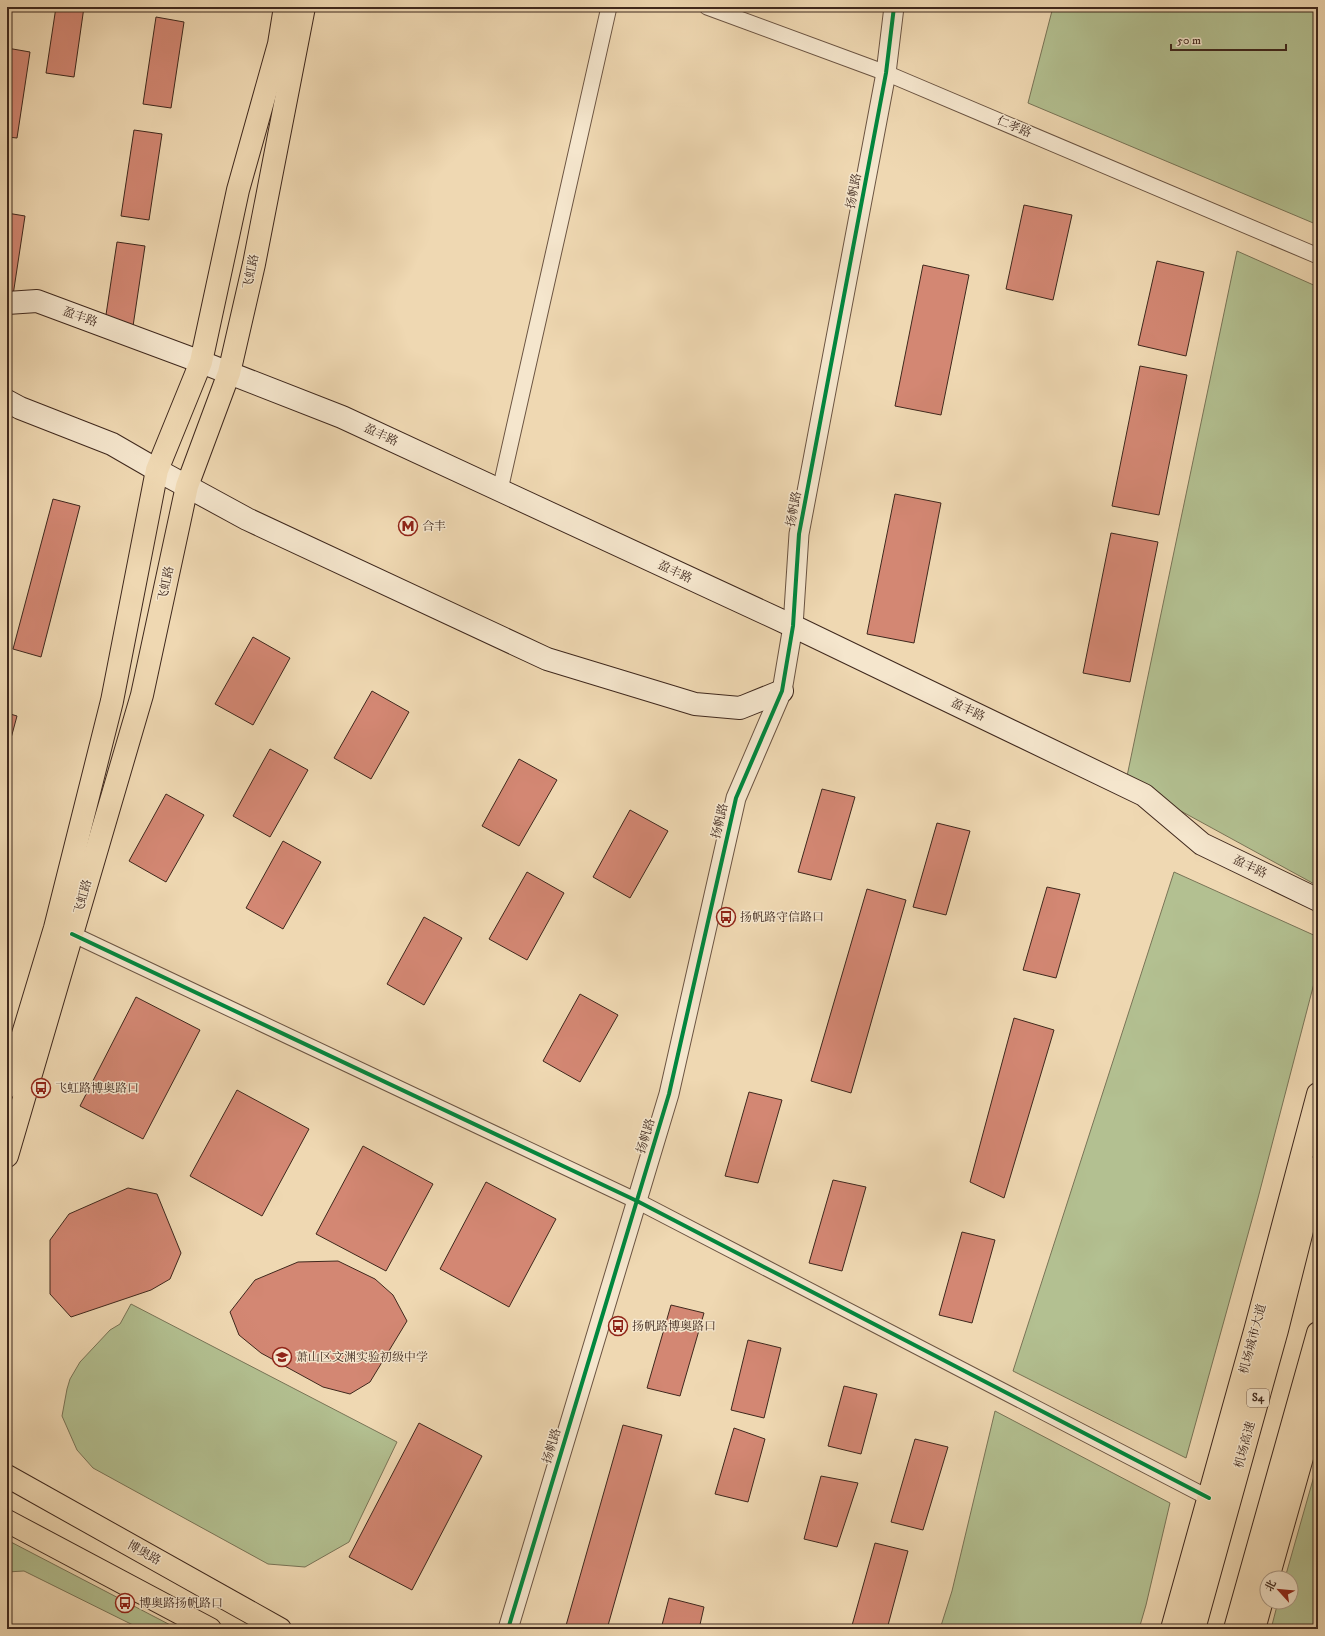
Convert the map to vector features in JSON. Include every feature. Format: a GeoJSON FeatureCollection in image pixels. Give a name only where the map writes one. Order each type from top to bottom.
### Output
{"type":"FeatureCollection","features":[{"type":"Feature","properties":{"kind":"main road","name":"飞虹路"},"geometry":{"type":"LineString","coordinates":[[7,1087],[55,928],[112,701],[157,470],[200,362],[238,190],[279,44],[285,7]]}},
{"type":"Feature","properties":{"kind":"main road","name":"飞虹路"},"geometry":{"type":"LineString","coordinates":[[7,1156],[142,695],[187,486],[229,373],[254,264],[304,7]]}},
{"type":"Feature","properties":{"kind":"main road","name":"盈丰路"},"geometry":{"type":"LineString","coordinates":[[7,303],[37,301],[342,417],[792,626],[1144,795],[1202,844],[1318,900]]}},
{"type":"Feature","properties":{"kind":"main road"},"geometry":{"type":"LineString","coordinates":[[7,401],[20,408],[112,444],[247,518],[547,659],[696,704],[740,708],[782,690]]}},
{"type":"Feature","properties":{"kind":"main road","name":"机场城市大道"},"geometry":{"type":"LineString","coordinates":[[1172,1629],[1255,1331],[1318,1094]]}},
{"type":"Feature","properties":{"kind":"main road","name":"机场高速"},"geometry":{"type":"LineString","coordinates":[[1194,1629],[1277,1330],[1318,1167]]}},
{"type":"Feature","properties":{"kind":"main road"},"geometry":{"type":"LineString","coordinates":[[1235,1629],[1318,1333]]}},
{"type":"Feature","properties":{"kind":"main road"},"geometry":{"type":"LineString","coordinates":[[1270,1570],[1318,1401]]}},
{"type":"Feature","properties":{"kind":"main road","name":"博奥路"},"geometry":{"type":"LineString","coordinates":[[7,1476],[280,1629]]}},
{"type":"Feature","properties":{"kind":"main road"},"geometry":{"type":"LineString","coordinates":[[7,1520],[210,1629]]}},
{"type":"Feature","properties":{"kind":"main road"},"geometry":{"type":"LineString","coordinates":[[1254,1629],[1259,1610]]}},
{"type":"Feature","properties":{"kind":"street"},"geometry":{"type":"LineString","coordinates":[[500,490],[609,7]]}},
{"type":"Feature","properties":{"kind":"street","name":"仁孝路"},"geometry":{"type":"LineString","coordinates":[[707,7],[886,73],[1318,256]]}},
{"type":"Feature","properties":{"kind":"street","name":"扬帆路"},"geometry":{"type":"LineString","coordinates":[[508,1629],[669,1094],[736,798],[782,690],[792,626],[799,534],[886,73],[894,7]]}},
{"type":"Feature","properties":{"kind":"street"},"geometry":{"type":"LineString","coordinates":[[72,934],[637,1201],[1209,1498]]}},
{"type":"Feature","properties":{"kind":"green space"},"geometry":{"type":"Polygon","coordinates":[[[1053,7],[1318,7],[1318,225],[1028,103],[1053,7]]]}},
{"type":"Feature","properties":{"kind":"green space"},"geometry":{"type":"Polygon","coordinates":[[[1237,251],[1318,287],[1318,886],[1126,781],[1237,251]]]}},
{"type":"Feature","properties":{"kind":"green space"},"geometry":{"type":"Polygon","coordinates":[[[1174,872],[1318,937],[1318,968],[1258,1198],[1186,1458],[1013,1371],[1174,872]]]}},
{"type":"Feature","properties":{"kind":"green space"},"geometry":{"type":"Polygon","coordinates":[[[131,1304],[397,1442],[349,1542],[305,1567],[268,1564],[93,1468],[77,1450],[62,1416],[67,1389],[70,1379],[80,1362],[110,1330],[120,1324],[131,1304]]]}},
{"type":"Feature","properties":{"kind":"green space"},"geometry":{"type":"Polygon","coordinates":[[[995,1411],[1170,1503],[1139,1629],[940,1629],[952,1591],[995,1411]]]}},
{"type":"Feature","properties":{"kind":"green space"},"geometry":{"type":"Polygon","coordinates":[[[1318,1462],[1318,1629],[1271,1629],[1276,1610],[1299,1610],[1299,1570],[1287,1570],[1318,1462]]]}},
{"type":"Feature","properties":{"kind":"green space"},"geometry":{"type":"Polygon","coordinates":[[[7,1540],[178,1629],[141,1629],[24,1571],[7,1572],[7,1540]]]}},
{"type":"Feature","properties":{"kind":"building"},"geometry":{"type":"Polygon","coordinates":[[[56,7],[84,7],[74,77],[46,73],[56,7]]]}},
{"type":"Feature","properties":{"kind":"building"},"geometry":{"type":"Polygon","coordinates":[[[156,17],[184,22],[171,108],[143,104],[156,17]]]}},
{"type":"Feature","properties":{"kind":"building"},"geometry":{"type":"Polygon","coordinates":[[[7,48],[30,52],[17,138],[7,137],[7,48]]]}},
{"type":"Feature","properties":{"kind":"building"},"geometry":{"type":"Polygon","coordinates":[[[134,130],[162,134],[149,220],[121,216],[134,130]]]}},
{"type":"Feature","properties":{"kind":"building"},"geometry":{"type":"Polygon","coordinates":[[[1024,205],[1072,215],[1053,300],[1006,289],[1024,205]]]}},
{"type":"Feature","properties":{"kind":"building"},"geometry":{"type":"Polygon","coordinates":[[[7,213],[25,216],[12,302],[7,302],[7,213]]]}},
{"type":"Feature","properties":{"kind":"building"},"geometry":{"type":"Polygon","coordinates":[[[117,242],[145,246],[132,333],[104,328],[117,242]]]}},
{"type":"Feature","properties":{"kind":"building"},"geometry":{"type":"Polygon","coordinates":[[[1157,261],[1204,272],[1186,356],[1138,345],[1157,261]]]}},
{"type":"Feature","properties":{"kind":"building"},"geometry":{"type":"Polygon","coordinates":[[[923,265],[969,275],[941,415],[895,406],[923,265]]]}},
{"type":"Feature","properties":{"kind":"building"},"geometry":{"type":"Polygon","coordinates":[[[1140,366],[1187,375],[1159,515],[1112,506],[1140,366]]]}},
{"type":"Feature","properties":{"kind":"building"},"geometry":{"type":"Polygon","coordinates":[[[895,494],[941,503],[914,643],[867,634],[895,494]]]}},
{"type":"Feature","properties":{"kind":"building"},"geometry":{"type":"Polygon","coordinates":[[[53,499],[80,506],[41,657],[13,649],[53,499]]]}},
{"type":"Feature","properties":{"kind":"building"},"geometry":{"type":"Polygon","coordinates":[[[1111,533],[1158,542],[1130,682],[1083,673],[1111,533]]]}},
{"type":"Feature","properties":{"kind":"building"},"geometry":{"type":"Polygon","coordinates":[[[253,637],[290,658],[253,725],[215,704],[253,637]]]}},
{"type":"Feature","properties":{"kind":"building"},"geometry":{"type":"Polygon","coordinates":[[[372,691],[409,712],[371,779],[334,758],[372,691]]]}},
{"type":"Feature","properties":{"kind":"building"},"geometry":{"type":"Polygon","coordinates":[[[7,713],[17,716],[7,753],[7,713]]]}},
{"type":"Feature","properties":{"kind":"building"},"geometry":{"type":"Polygon","coordinates":[[[270,749],[308,770],[270,837],[233,816],[270,749]]]}},
{"type":"Feature","properties":{"kind":"building"},"geometry":{"type":"Polygon","coordinates":[[[519,759],[557,780],[519,846],[482,826],[519,759]]]}},
{"type":"Feature","properties":{"kind":"building"},"geometry":{"type":"Polygon","coordinates":[[[822,789],[855,797],[831,880],[798,872],[822,789]]]}},
{"type":"Feature","properties":{"kind":"building"},"geometry":{"type":"Polygon","coordinates":[[[166,794],[204,815],[166,882],[129,861],[166,794]]]}},
{"type":"Feature","properties":{"kind":"building"},"geometry":{"type":"Polygon","coordinates":[[[630,810],[668,831],[630,898],[593,877],[630,810]]]}},
{"type":"Feature","properties":{"kind":"building"},"geometry":{"type":"Polygon","coordinates":[[[937,823],[970,831],[946,915],[913,907],[937,823]]]}},
{"type":"Feature","properties":{"kind":"building"},"geometry":{"type":"Polygon","coordinates":[[[283,841],[321,862],[283,929],[246,908],[283,841]]]}},
{"type":"Feature","properties":{"kind":"building"},"geometry":{"type":"Polygon","coordinates":[[[527,872],[564,893],[527,960],[489,939],[527,872]]]}},
{"type":"Feature","properties":{"kind":"building"},"geometry":{"type":"Polygon","coordinates":[[[1047,887],[1080,894],[1056,978],[1023,970],[1047,887]]]}},
{"type":"Feature","properties":{"kind":"building"},"geometry":{"type":"Polygon","coordinates":[[[867,889],[906,900],[851,1093],[811,1081],[867,889]]]}},
{"type":"Feature","properties":{"kind":"building"},"geometry":{"type":"Polygon","coordinates":[[[424,917],[462,938],[424,1005],[387,984],[424,917]]]}},
{"type":"Feature","properties":{"kind":"building"},"geometry":{"type":"Polygon","coordinates":[[[580,994],[618,1015],[580,1082],[543,1061],[580,994]]]}},
{"type":"Feature","properties":{"kind":"building"},"geometry":{"type":"Polygon","coordinates":[[[136,997],[200,1030],[143,1139],[80,1106],[136,997]]]}},
{"type":"Feature","properties":{"kind":"building"},"geometry":{"type":"Polygon","coordinates":[[[1014,1018],[1054,1030],[1004,1198],[970,1182],[1014,1018]]]}},
{"type":"Feature","properties":{"kind":"building"},"geometry":{"type":"Polygon","coordinates":[[[237,1090],[309,1129],[262,1216],[190,1176],[237,1090]]]}},
{"type":"Feature","properties":{"kind":"building"},"geometry":{"type":"Polygon","coordinates":[[[749,1092],[782,1100],[758,1183],[725,1176],[749,1092]]]}},
{"type":"Feature","properties":{"kind":"building"},"geometry":{"type":"Polygon","coordinates":[[[363,1146],[433,1184],[386,1271],[316,1234],[363,1146]]]}},
{"type":"Feature","properties":{"kind":"building"},"geometry":{"type":"Polygon","coordinates":[[[833,1180],[866,1187],[842,1271],[809,1263],[833,1180]]]}},
{"type":"Feature","properties":{"kind":"building"},"geometry":{"type":"Polygon","coordinates":[[[486,1182],[556,1219],[509,1307],[440,1269],[486,1182]]]}},
{"type":"Feature","properties":{"kind":"building"},"geometry":{"type":"Polygon","coordinates":[[[128,1188],[157,1194],[181,1253],[170,1279],[151,1290],[71,1317],[50,1294],[50,1240],[69,1214],[128,1188]]]}},
{"type":"Feature","properties":{"kind":"building"},"geometry":{"type":"Polygon","coordinates":[[[962,1232],[995,1240],[972,1323],[939,1315],[962,1232]]]}},
{"type":"Feature","properties":{"kind":"building"},"geometry":{"type":"Polygon","coordinates":[[[338,1261],[375,1279],[393,1295],[407,1321],[370,1382],[350,1394],[323,1387],[261,1353],[239,1335],[230,1312],[255,1280],[298,1262],[338,1261]]]}},
{"type":"Feature","properties":{"kind":"building"},"geometry":{"type":"Polygon","coordinates":[[[671,1305],[704,1313],[680,1396],[647,1388],[671,1305]]]}},
{"type":"Feature","properties":{"kind":"building"},"geometry":{"type":"Polygon","coordinates":[[[748,1340],[781,1348],[764,1418],[731,1410],[748,1340]]]}},
{"type":"Feature","properties":{"kind":"building"},"geometry":{"type":"Polygon","coordinates":[[[844,1386],[877,1394],[861,1454],[828,1446],[844,1386]]]}},
{"type":"Feature","properties":{"kind":"building"},"geometry":{"type":"Polygon","coordinates":[[[419,1423],[482,1456],[412,1590],[349,1557],[419,1423]]]}},
{"type":"Feature","properties":{"kind":"building"},"geometry":{"type":"Polygon","coordinates":[[[623,1425],[662,1435],[607,1629],[565,1629],[623,1425]]]}},
{"type":"Feature","properties":{"kind":"building"},"geometry":{"type":"Polygon","coordinates":[[[734,1428],[765,1439],[748,1502],[715,1494],[734,1428]]]}},
{"type":"Feature","properties":{"kind":"building"},"geometry":{"type":"Polygon","coordinates":[[[915,1439],[948,1447],[923,1530],[891,1522],[915,1439]]]}},
{"type":"Feature","properties":{"kind":"building"},"geometry":{"type":"Polygon","coordinates":[[[821,1476],[858,1483],[837,1547],[804,1539],[821,1476]]]}},
{"type":"Feature","properties":{"kind":"building"},"geometry":{"type":"Polygon","coordinates":[[[875,1543],[908,1551],[887,1629],[851,1629],[875,1543]]]}},
{"type":"Feature","properties":{"kind":"building"},"geometry":{"type":"Polygon","coordinates":[[[669,1598],[704,1607],[699,1629],[661,1629],[669,1598]]]}},
{"type":"Feature","properties":{"kind":"cycle path"},"geometry":{"type":"LineString","coordinates":[[508,1629],[669,1094],[736,798],[782,691],[793,626],[799,534],[886,73],[894,7]]}},
{"type":"Feature","properties":{"kind":"cycle path"},"geometry":{"type":"LineString","coordinates":[[72,934],[637,1201],[1209,1498]]}},
{"type":"Feature","properties":{"kind":"place","name":"合丰"},"geometry":{"type":"Point","coordinates":[408,526]}},
{"type":"Feature","properties":{"kind":"place","name":"扬帆路守信路口"},"geometry":{"type":"Point","coordinates":[726,917]}},
{"type":"Feature","properties":{"kind":"place","name":"飞虹路博奥路口"},"geometry":{"type":"Point","coordinates":[41,1088]}},
{"type":"Feature","properties":{"kind":"place","name":"扬帆路博奥路口"},"geometry":{"type":"Point","coordinates":[618,1326]}},
{"type":"Feature","properties":{"kind":"place","name":"萧山区文渊实验初级中学"},"geometry":{"type":"Point","coordinates":[282,1357]}},
{"type":"Feature","properties":{"kind":"place","name":"博奥路扬帆路口"},"geometry":{"type":"Point","coordinates":[125,1603]}}]}
